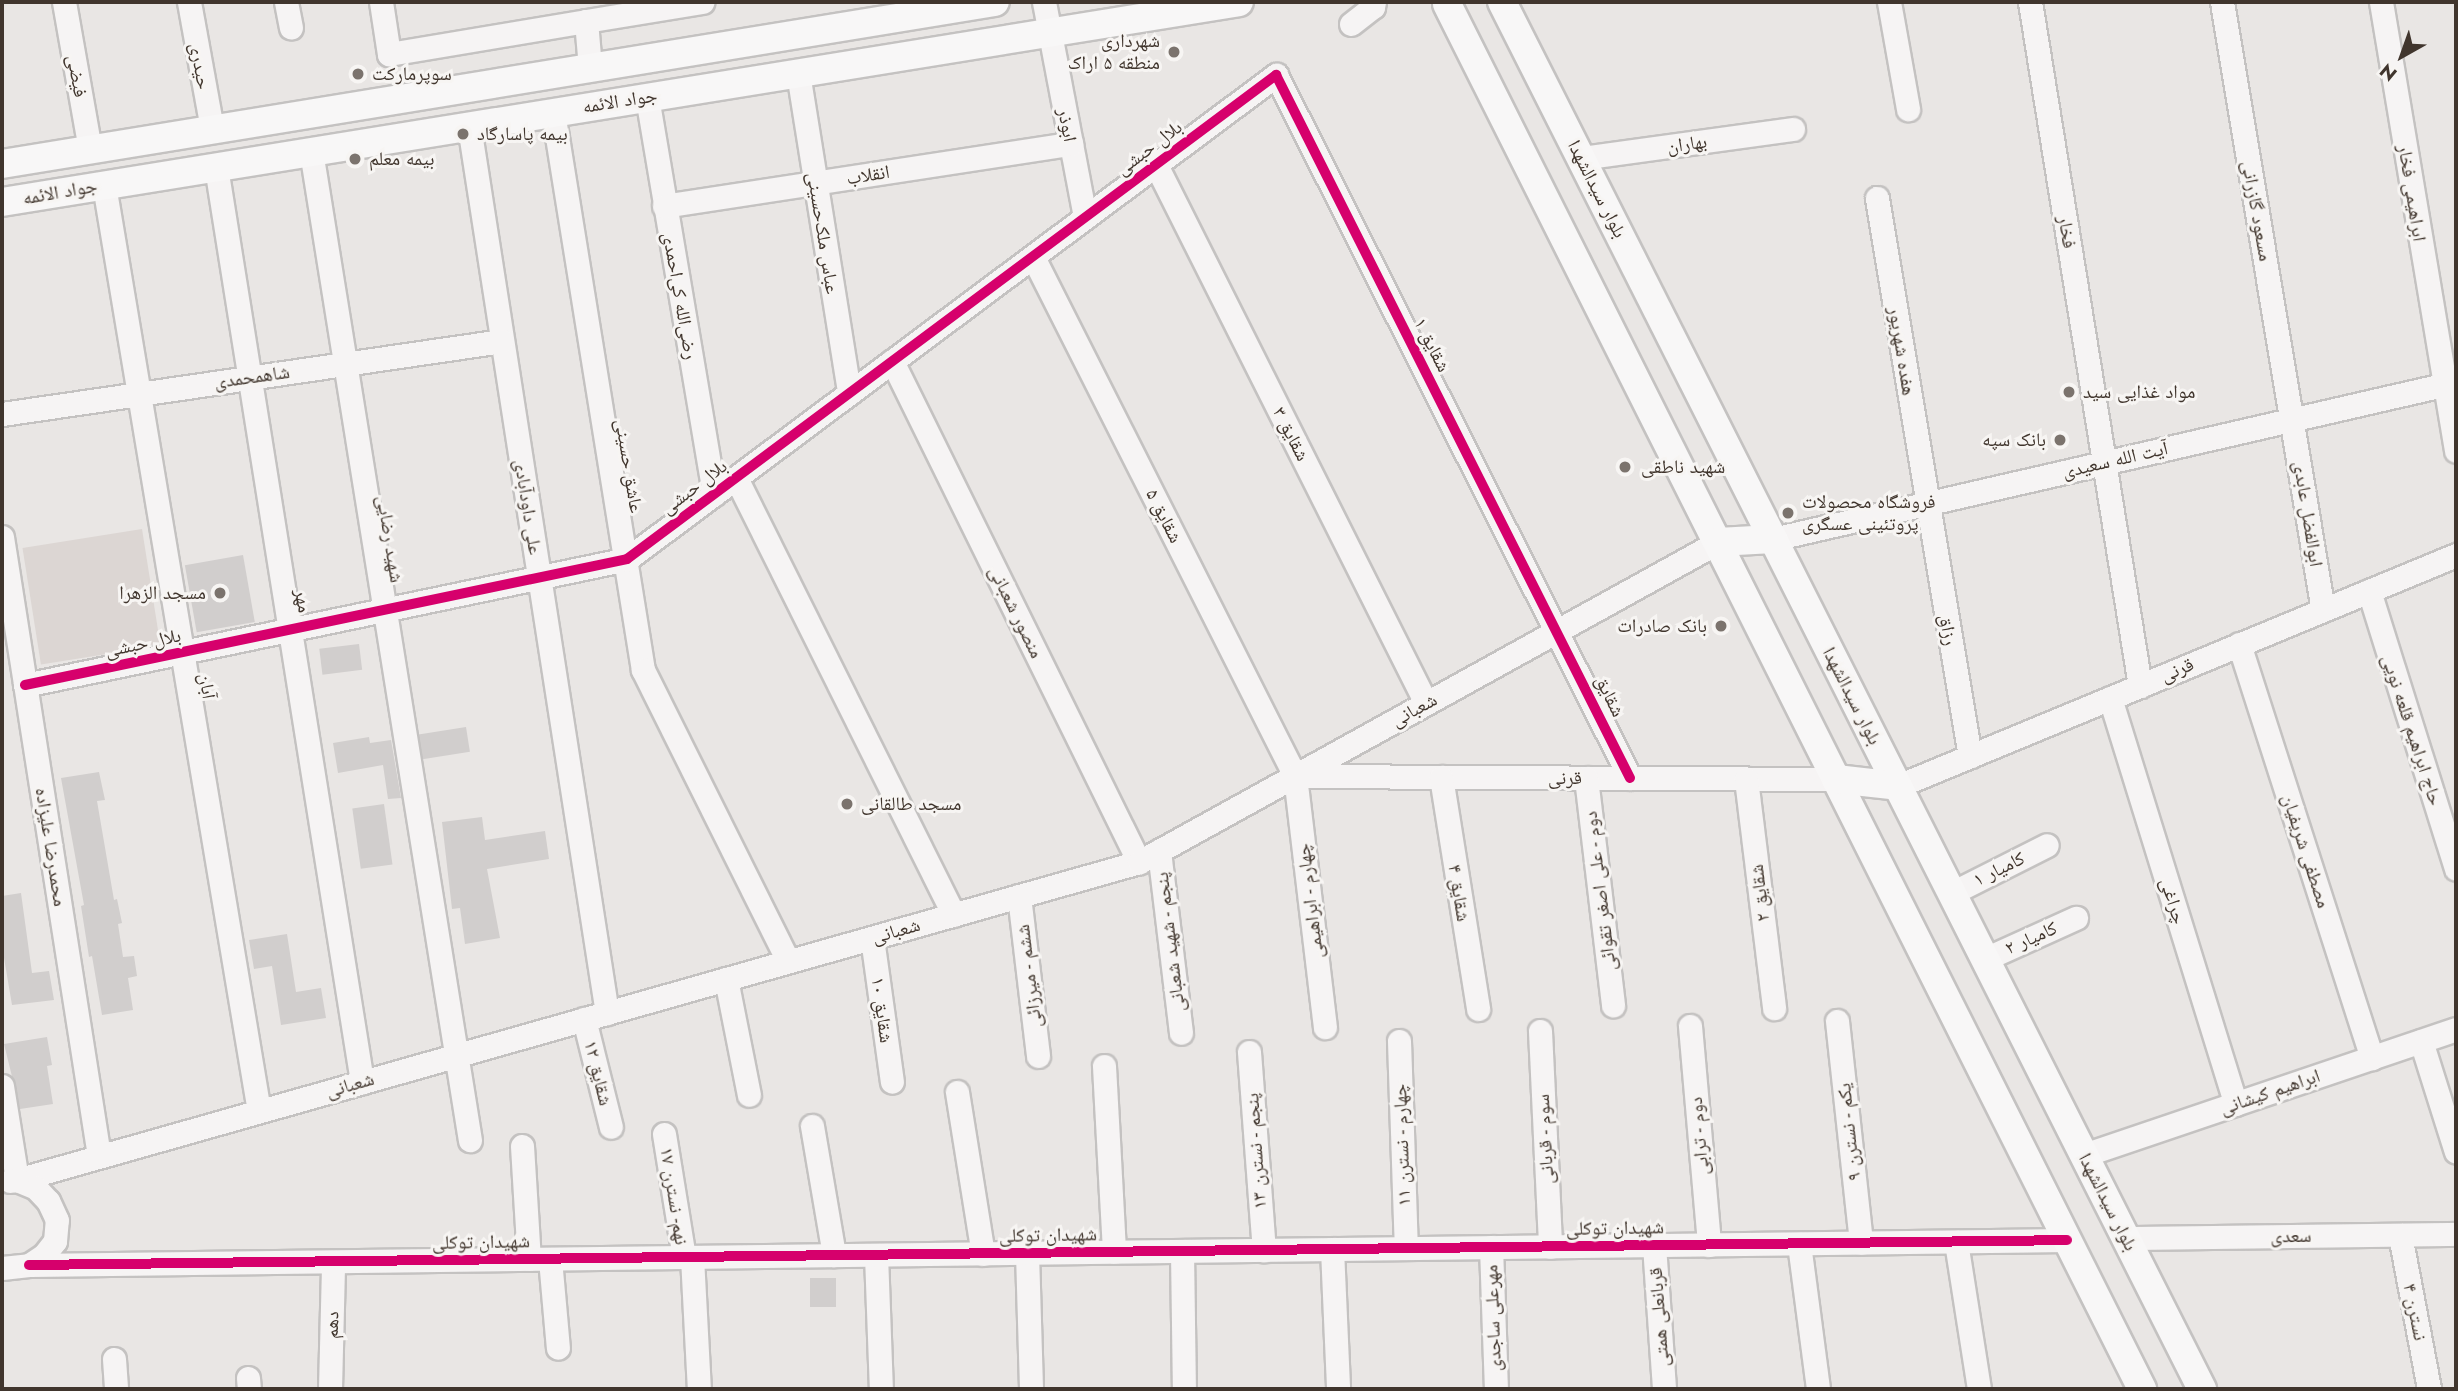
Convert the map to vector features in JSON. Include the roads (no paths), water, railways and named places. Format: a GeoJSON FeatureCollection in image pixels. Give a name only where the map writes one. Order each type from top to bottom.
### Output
{"type":"FeatureCollection","features":[{"type":"Feature","properties":{"kind":"main road","name":"جواد الائمه"},"geometry":{"type":"LineString","coordinates":[[2,164],[590,68],[926,7],[995,2]]}},
{"type":"Feature","properties":{"kind":"main road","name":"جواد الائمه"},"geometry":{"type":"LineString","coordinates":[[2,202],[1239,2]]}},
{"type":"Feature","properties":{"kind":"main road","name":"بلوار سیدالشهدا"},"geometry":{"type":"LineString","coordinates":[[1502,2],[2202,1389]]}},
{"type":"Feature","properties":{"kind":"main road"},"geometry":{"type":"LineString","coordinates":[[1450,3],[2142,1389]]}},
{"type":"Feature","properties":{"kind":"main road"},"geometry":{"type":"LineString","coordinates":[[212,130],[216,166]]}},
{"type":"Feature","properties":{"kind":"main road"},"geometry":{"type":"LineString","coordinates":[[1718,542],[1773,539]]}},
{"type":"Feature","properties":{"kind":"main road"},"geometry":{"type":"LineString","coordinates":[[1836,779],[1898,786]]}},
{"type":"Feature","properties":{"kind":"street","name":"فیضی"},"geometry":{"type":"LineString","coordinates":[[64,2],[90,149]]}},
{"type":"Feature","properties":{"kind":"street","name":"حیدری"},"geometry":{"type":"LineString","coordinates":[[189,2],[212,130]]}},
{"type":"Feature","properties":{"kind":"street"},"geometry":{"type":"LineString","coordinates":[[286,2],[291,29]]}},
{"type":"Feature","properties":{"kind":"street"},"geometry":{"type":"LineString","coordinates":[[382,2],[389,54],[702,2]]}},
{"type":"Feature","properties":{"kind":"street","name":"ابوذر"},"geometry":{"type":"LineString","coordinates":[[1044,2],[1085,218]]}},
{"type":"Feature","properties":{"kind":"street"},"geometry":{"type":"LineString","coordinates":[[1351,24],[1373,7],[1374,2]]}},
{"type":"Feature","properties":{"kind":"street"},"geometry":{"type":"LineString","coordinates":[[1889,2],[1908,108]]}},
{"type":"Feature","properties":{"kind":"street","name":"فخار"},"geometry":{"type":"LineString","coordinates":[[2030,2],[2140,686]]}},
{"type":"Feature","properties":{"kind":"street","name":"مسعود گازرانی"},"geometry":{"type":"LineString","coordinates":[[2222,2],[2292,419]]}},
{"type":"Feature","properties":{"kind":"street","name":"ابراهیمی فخار"},"geometry":{"type":"LineString","coordinates":[[2381,2],[2450,383]]}},
{"type":"Feature","properties":{"kind":"street"},"geometry":{"type":"LineString","coordinates":[[586,20],[590,68]]}},
{"type":"Feature","properties":{"kind":"street","name":"عباس ملک‌حسینی"},"geometry":{"type":"LineString","coordinates":[[798,73],[849,393]]}},
{"type":"Feature","properties":{"kind":"street","name":"بلال حبشی"},"geometry":{"type":"LineString","coordinates":[[25,685],[627,559],[1276,75]]}},
{"type":"Feature","properties":{"kind":"street","name":"شقایق ۱"},"geometry":{"type":"LineString","coordinates":[[1276,75],[1558,630]]}},
{"type":"Feature","properties":{"kind":"street","name":"رضی‌الله کی‌احمدی"},"geometry":{"type":"LineString","coordinates":[[647,97],[714,494]]}},
{"type":"Feature","properties":{"kind":"street","name":"عاشق حسینی"},"geometry":{"type":"LineString","coordinates":[[553,112],[643,670],[788,961]]}},
{"type":"Feature","properties":{"kind":"street","name":"علی داودآبادی"},"geometry":{"type":"LineString","coordinates":[[469,126],[607,1013]]}},
{"type":"Feature","properties":{"kind":"street","name":"بهاران"},"geometry":{"type":"LineString","coordinates":[[1581,158],[1793,129]]}},
{"type":"Feature","properties":{"kind":"street","name":"انقلاب"},"geometry":{"type":"LineString","coordinates":[[664,206],[1071,144]]}},
{"type":"Feature","properties":{"kind":"street","name":"شهید رضایی"},"geometry":{"type":"LineString","coordinates":[[311,151],[470,1140]]}},
{"type":"Feature","properties":{"kind":"street","name":"شقایق ۳"},"geometry":{"type":"LineString","coordinates":[[1156,165],[1426,703]]}},
{"type":"Feature","properties":{"kind":"street","name":"مهر"},"geometry":{"type":"LineString","coordinates":[[216,166],[362,1082]]}},
{"type":"Feature","properties":{"kind":"street","name":"آبان"},"geometry":{"type":"LineString","coordinates":[[104,185],[260,1111]]}},
{"type":"Feature","properties":{"kind":"street","name":"هفده شهریور"},"geometry":{"type":"LineString","coordinates":[[1877,198],[1926,504]]}},
{"type":"Feature","properties":{"kind":"street","name":"شقایق ۵"},"geometry":{"type":"LineString","coordinates":[[1033,257],[1295,776]]}},
{"type":"Feature","properties":{"kind":"street","name":"شاهمحمدی"},"geometry":{"type":"LineString","coordinates":[[2,414],[502,341]]}},
{"type":"Feature","properties":{"kind":"street","name":"منصور شعبانی"},"geometry":{"type":"LineString","coordinates":[[892,362],[1149,857]]}},
{"type":"Feature","properties":{"kind":"street"},"geometry":{"type":"LineString","coordinates":[[2450,383],[2456,451]]}},
{"type":"Feature","properties":{"kind":"street","name":"آیت الله سعیدی"},"geometry":{"type":"LineString","coordinates":[[1773,539],[2450,383]]}},
{"type":"Feature","properties":{"kind":"street","name":"ابوالفضل عابدی"},"geometry":{"type":"LineString","coordinates":[[2292,419],[2323,610]]}},
{"type":"Feature","properties":{"kind":"street"},"geometry":{"type":"LineString","coordinates":[[736,478],[954,915]]}},
{"type":"Feature","properties":{"kind":"street","name":"رزاق"},"geometry":{"type":"LineString","coordinates":[[1926,504],[1970,756]]}},
{"type":"Feature","properties":{"kind":"street","name":"محمدرضا علیزاده"},"geometry":{"type":"LineString","coordinates":[[2,537],[99,1156]]}},
{"type":"Feature","properties":{"kind":"street","name":"شعبانی"},"geometry":{"type":"LineString","coordinates":[[9,1181],[954,915],[1149,857],[1718,542]]}},
{"type":"Feature","properties":{"kind":"street","name":"قرنی"},"geometry":{"type":"LineString","coordinates":[[1898,786],[2456,555]]}},
{"type":"Feature","properties":{"kind":"street","name":"حاج ابراهیم قلعه نویی"},"geometry":{"type":"LineString","coordinates":[[2368,591],[2456,869]]}},
{"type":"Feature","properties":{"kind":"street","name":"شقایق"},"geometry":{"type":"LineString","coordinates":[[1558,630],[1630,778]]}},
{"type":"Feature","properties":{"kind":"street","name":"مصطفی شریفیان"},"geometry":{"type":"LineString","coordinates":[[2239,645],[2372,1058]]}},
{"type":"Feature","properties":{"kind":"street","name":"چراغی"},"geometry":{"type":"LineString","coordinates":[[2110,698],[2236,1104]]}},
{"type":"Feature","properties":{"kind":"street","name":"قرنی"},"geometry":{"type":"LineString","coordinates":[[1295,776],[1836,779]]}},
{"type":"Feature","properties":{"kind":"street","name":"چهارم - ابراهیمی"},"geometry":{"type":"LineString","coordinates":[[1295,776],[1325,1027]]}},
{"type":"Feature","properties":{"kind":"street","name":"شقایق ۴"},"geometry":{"type":"LineString","coordinates":[[1441,777],[1478,1009]]}},
{"type":"Feature","properties":{"kind":"street","name":"دوم - علی اصغر تقوائی"},"geometry":{"type":"LineString","coordinates":[[1586,778],[1614,1005]]}},
{"type":"Feature","properties":{"kind":"street","name":"شقایق ۲"},"geometry":{"type":"LineString","coordinates":[[1746,779],[1774,1008]]}},
{"type":"Feature","properties":{"kind":"street","name":"کامیار ۱"},"geometry":{"type":"LineString","coordinates":[[1952,893],[2047,845]]}},
{"type":"Feature","properties":{"kind":"street","name":"پنجم - شهید شعبانی"},"geometry":{"type":"LineString","coordinates":[[1149,857],[1181,1033]]}},
{"type":"Feature","properties":{"kind":"street","name":"ششم - میرزائی"},"geometry":{"type":"LineString","coordinates":[[1019,896],[1038,1056]]}},
{"type":"Feature","properties":{"kind":"street","name":"کامیار ۲"},"geometry":{"type":"LineString","coordinates":[[1985,959],[2076,918]]}},
{"type":"Feature","properties":{"kind":"street","name":"شقایق ۱۰"},"geometry":{"type":"LineString","coordinates":[[872,938],[892,1082]]}},
{"type":"Feature","properties":{"kind":"street"},"geometry":{"type":"LineString","coordinates":[[726,979],[749,1095]]}},
{"type":"Feature","properties":{"kind":"street","name":"شقایق ۱۲"},"geometry":{"type":"LineString","coordinates":[[584,1019],[611,1127]]}},
{"type":"Feature","properties":{"kind":"street","name":"یکم - نسترن ۹"},"geometry":{"type":"LineString","coordinates":[[1837,1021],[1860,1243]]}},
{"type":"Feature","properties":{"kind":"street","name":"دوم - ترابی"},"geometry":{"type":"LineString","coordinates":[[1690,1026],[1709,1245]]}},
{"type":"Feature","properties":{"kind":"street","name":"ابراهیم کیشانی"},"geometry":{"type":"LineString","coordinates":[[2084,1155],[2456,1029]]}},
{"type":"Feature","properties":{"kind":"street","name":"سوم - قربانی"},"geometry":{"type":"LineString","coordinates":[[1541,1031],[1550,1247]]}},
{"type":"Feature","properties":{"kind":"street","name":"چهارم - نسترن ۱۱"},"geometry":{"type":"LineString","coordinates":[[1399,1041],[1406,1248]]}},
{"type":"Feature","properties":{"kind":"street"},"geometry":{"type":"LineString","coordinates":[[2421,1041],[2456,1152]]}},
{"type":"Feature","properties":{"kind":"street","name":"پنجم - نسترن ۱۳"},"geometry":{"type":"LineString","coordinates":[[1248,1052],[1264,1250]]}},
{"type":"Feature","properties":{"kind":"street"},"geometry":{"type":"LineString","coordinates":[[1104,1066],[1114,1252]]}},
{"type":"Feature","properties":{"kind":"street"},"geometry":{"type":"LineString","coordinates":[[2,1086],[9,1181],[36,1188],[48,1201],[57,1220],[55,1241],[29,1265]]}},
{"type":"Feature","properties":{"kind":"street"},"geometry":{"type":"LineString","coordinates":[[957,1092],[983,1254]]}},
{"type":"Feature","properties":{"kind":"street"},"geometry":{"type":"LineString","coordinates":[[812,1126],[834,1255]]}},
{"type":"Feature","properties":{"kind":"street","name":"نهم- نسترن ۱۷"},"geometry":{"type":"LineString","coordinates":[[664,1134],[688,1257],[699,1389]]}},
{"type":"Feature","properties":{"kind":"street"},"geometry":{"type":"LineString","coordinates":[[522,1146],[539,1259],[558,1348]]}},
{"type":"Feature","properties":{"kind":"street","name":"سعدی"},"geometry":{"type":"LineString","coordinates":[[2126,1238],[2456,1234]]}},
{"type":"Feature","properties":{"kind":"street","name":"نسترن ۴"},"geometry":{"type":"LineString","coordinates":[[2400,1235],[2429,1389]]}},
{"type":"Feature","properties":{"kind":"street","name":"شهیدان توکلی"},"geometry":{"type":"LineString","coordinates":[[2,1268],[29,1265],[2067,1240]]}},
{"type":"Feature","properties":{"kind":"street"},"geometry":{"type":"LineString","coordinates":[[1956,1242],[1979,1389]]}},
{"type":"Feature","properties":{"kind":"street"},"geometry":{"type":"LineString","coordinates":[[1799,1244],[1818,1389]]}},
{"type":"Feature","properties":{"kind":"street","name":"قربانعلی همتی"},"geometry":{"type":"LineString","coordinates":[[1654,1245],[1664,1389]]}},
{"type":"Feature","properties":{"kind":"street","name":"مهرعلی ساجدی"},"geometry":{"type":"LineString","coordinates":[[1491,1247],[1496,1389]]}},
{"type":"Feature","properties":{"kind":"street"},"geometry":{"type":"LineString","coordinates":[[1332,1249],[1338,1389]]}},
{"type":"Feature","properties":{"kind":"street"},"geometry":{"type":"LineString","coordinates":[[1182,1251],[1184,1389]]}},
{"type":"Feature","properties":{"kind":"street"},"geometry":{"type":"LineString","coordinates":[[1027,1253],[1031,1389]]}},
{"type":"Feature","properties":{"kind":"street"},"geometry":{"type":"LineString","coordinates":[[876,1255],[881,1389]]}},
{"type":"Feature","properties":{"kind":"street","name":"دهم"},"geometry":{"type":"LineString","coordinates":[[330,1389],[333,1262]]}},
{"type":"Feature","properties":{"kind":"street"},"geometry":{"type":"LineString","coordinates":[[114,1359],[116,1389]]}},
{"type":"Feature","properties":{"kind":"place","name":"شهرداری منطقه ۵ اراک"},"geometry":{"type":"Point","coordinates":[1174,52]}},
{"type":"Feature","properties":{"kind":"place","name":"سوپرمارکت"},"geometry":{"type":"Point","coordinates":[358,74]}},
{"type":"Feature","properties":{"kind":"place","name":"بیمه پاسارگاد"},"geometry":{"type":"Point","coordinates":[463,134]}},
{"type":"Feature","properties":{"kind":"place","name":"بیمه معلم"},"geometry":{"type":"Point","coordinates":[355,159]}},
{"type":"Feature","properties":{"kind":"place","name":"مواد غذایی سید"},"geometry":{"type":"Point","coordinates":[2069,392]}},
{"type":"Feature","properties":{"kind":"place","name":"بانک سپه"},"geometry":{"type":"Point","coordinates":[2060,440]}},
{"type":"Feature","properties":{"kind":"place","name":"شهید ناطقی"},"geometry":{"type":"Point","coordinates":[1625,467]}},
{"type":"Feature","properties":{"kind":"place","name":"فروشگاه محصولات پروتئینی عسگری"},"geometry":{"type":"Point","coordinates":[1788,513]}},
{"type":"Feature","properties":{"kind":"place","name":"مسجد الزهرا"},"geometry":{"type":"Point","coordinates":[220,593]}},
{"type":"Feature","properties":{"kind":"place","name":"بانک صادرات"},"geometry":{"type":"Point","coordinates":[1721,626]}},
{"type":"Feature","properties":{"kind":"place","name":"مسجد طالقانی"},"geometry":{"type":"Point","coordinates":[847,804]}}]}
